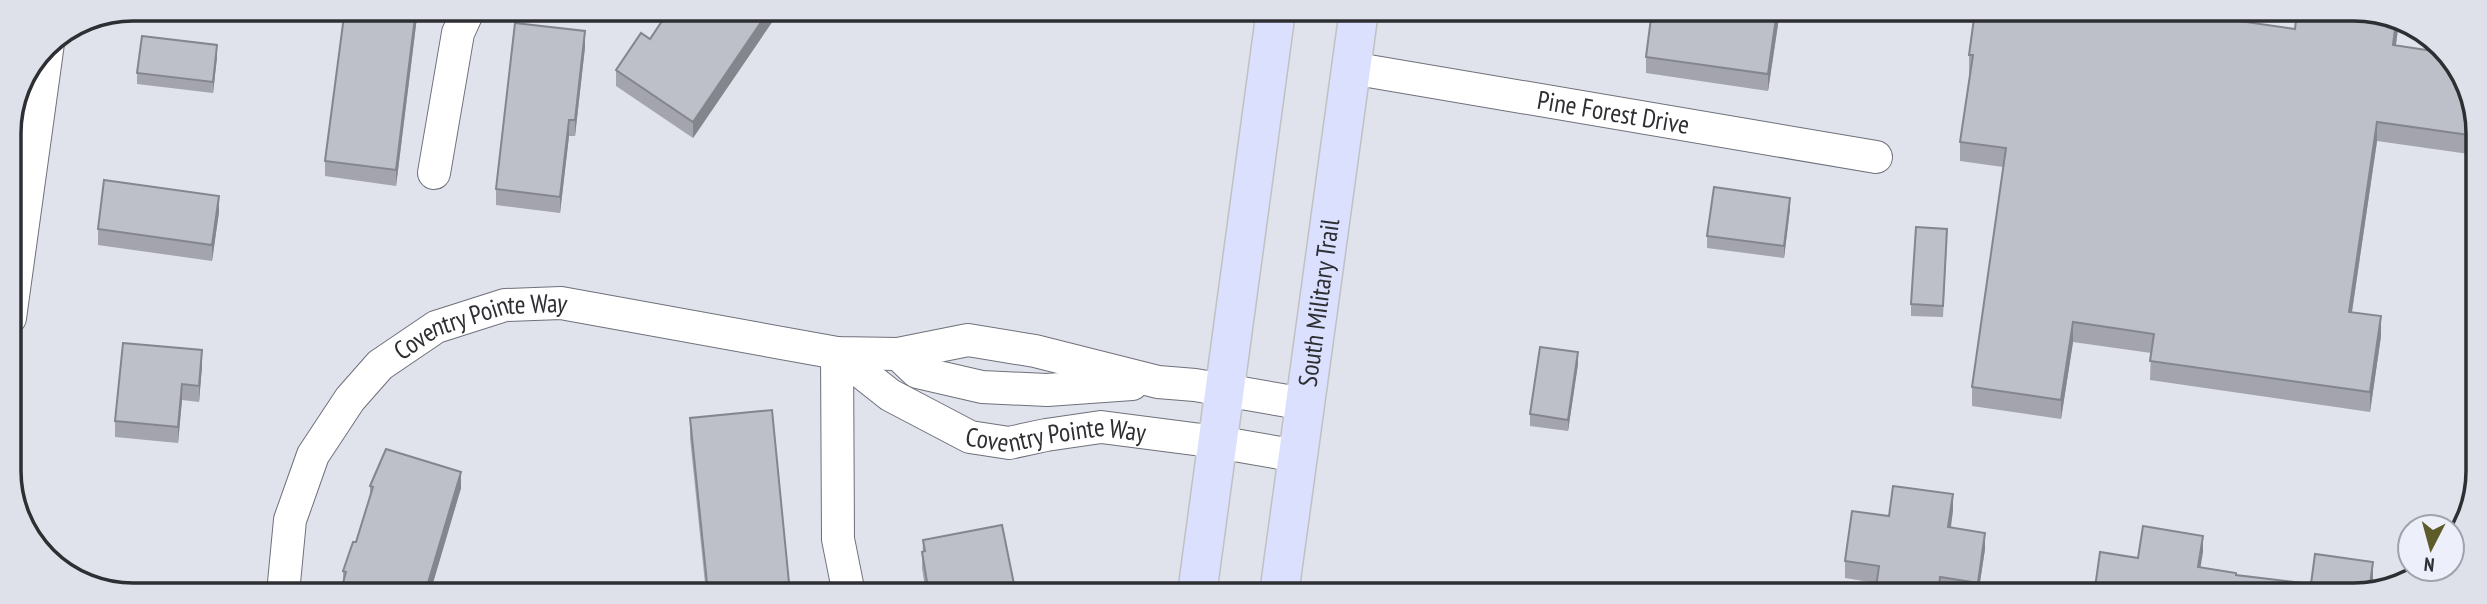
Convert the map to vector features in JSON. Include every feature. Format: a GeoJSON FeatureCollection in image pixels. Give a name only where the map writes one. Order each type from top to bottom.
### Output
{"type":"FeatureCollection","features":[{"type":"Feature","properties":{"kind":"main road"},"geometry":{"type":"LineString","coordinates":[[1198,583],[1274,21]]}},
{"type":"Feature","properties":{"kind":"main road","name":"South Military Trail"},"geometry":{"type":"LineString","coordinates":[[1281,583],[1357,21]]}},
{"type":"Feature","properties":{"kind":"street"},"geometry":{"type":"LineString","coordinates":[[433,173],[458,33],[464,21]]}},
{"type":"Feature","properties":{"kind":"street"},"geometry":{"type":"LineString","coordinates":[[21,238],[45,64]]}},
{"type":"Feature","properties":{"kind":"street","name":"Pine Forest Drive"},"geometry":{"type":"LineString","coordinates":[[1351,68],[1877,157]]}},
{"type":"Feature","properties":{"kind":"street","name":"Coventry Pointe Way"},"geometry":{"type":"LineString","coordinates":[[284,583],[290,520],[313,455],[350,399],[380,365],[436,327],[505,305],[561,303],[837,353],[898,354],[968,340],[1035,351],[1158,382],[1305,404]]}},
{"type":"Feature","properties":{"kind":"street"},"geometry":{"type":"LineString","coordinates":[[837,353],[838,539],[847,583]]}},
{"type":"Feature","properties":{"kind":"street","name":"Coventry Pointe Way"},"geometry":{"type":"LineString","coordinates":[[837,353],[890,395],[970,437],[1009,443],[1101,427],[1298,456]]}},
{"type":"Feature","properties":{"kind":"street","name":"Coventry Pointe Way"},"geometry":{"type":"LineString","coordinates":[[898,354],[916,372],[982,387],[1047,390],[1158,382]]}},
{"type":"Feature","properties":{"kind":"street"},"geometry":{"type":"LineString","coordinates":[[925,413],[948,379]]}},
{"type":"Feature","properties":{"kind":"building"},"geometry":{"type":"Polygon","coordinates":[[[343,21],[415,21],[396,170],[325,161],[343,21]]]}},
{"type":"Feature","properties":{"kind":"building"},"geometry":{"type":"Polygon","coordinates":[[[662,21],[762,21],[693,122],[616,70],[641,33],[650,39],[662,21]]]}},
{"type":"Feature","properties":{"kind":"building"},"geometry":{"type":"Polygon","coordinates":[[[1651,21],[1776,21],[1768,74],[1646,57],[1651,21]]]}},
{"type":"Feature","properties":{"kind":"building"},"geometry":{"type":"Polygon","coordinates":[[[1974,21],[2239,21],[2295,29],[2296,21],[2354,21],[2376,23],[2395,29],[2393,45],[2429,50],[2443,65],[2460,97],[2466,135],[2377,122],[2349,312],[2381,316],[2370,392],[2150,361],[2154,334],[2073,322],[2061,400],[1972,387],[2006,148],[1960,142],[1973,55],[1969,55],[1974,21]]]}},
{"type":"Feature","properties":{"kind":"building"},"geometry":{"type":"Polygon","coordinates":[[[515,23],[585,31],[575,120],[569,120],[560,197],[496,189],[515,23]]]}},
{"type":"Feature","properties":{"kind":"building"},"geometry":{"type":"Polygon","coordinates":[[[142,36],[217,45],[213,82],[137,73],[142,36]]]}},
{"type":"Feature","properties":{"kind":"building"},"geometry":{"type":"Polygon","coordinates":[[[104,180],[219,196],[212,245],[98,229],[104,180]]]}},
{"type":"Feature","properties":{"kind":"building"},"geometry":{"type":"Polygon","coordinates":[[[1714,187],[1790,198],[1784,246],[1707,236],[1714,187]]]}},
{"type":"Feature","properties":{"kind":"building"},"geometry":{"type":"Polygon","coordinates":[[[1916,227],[1947,229],[1943,306],[1911,304],[1916,227]]]}},
{"type":"Feature","properties":{"kind":"building"},"geometry":{"type":"Polygon","coordinates":[[[123,343],[202,350],[199,386],[182,384],[178,427],[115,421],[123,343]]]}},
{"type":"Feature","properties":{"kind":"building"},"geometry":{"type":"Polygon","coordinates":[[[1540,347],[1578,352],[1568,420],[1530,414],[1540,347]]]}},
{"type":"Feature","properties":{"kind":"building"},"geometry":{"type":"Polygon","coordinates":[[[772,410],[789,583],[707,583],[690,418],[772,410]]]}},
{"type":"Feature","properties":{"kind":"building"},"geometry":{"type":"Polygon","coordinates":[[[386,449],[461,472],[428,583],[343,583],[346,572],[343,571],[353,542],[356,542],[373,487],[370,486],[386,449]]]}},
{"type":"Feature","properties":{"kind":"building"},"geometry":{"type":"Polygon","coordinates":[[[1893,486],[1953,494],[1948,527],[1985,533],[1978,583],[1940,577],[1939,583],[1877,583],[1879,566],[1845,561],[1852,511],[1889,516],[1893,486]]]}},
{"type":"Feature","properties":{"kind":"building"},"geometry":{"type":"Polygon","coordinates":[[[1002,525],[1014,583],[927,583],[922,552],[925,551],[923,540],[1002,525]]]}},
{"type":"Feature","properties":{"kind":"building"},"geometry":{"type":"Polygon","coordinates":[[[2143,526],[2203,536],[2198,567],[2236,575],[2303,583],[2096,583],[2100,552],[2138,558],[2143,526]]]}},
{"type":"Feature","properties":{"kind":"building"},"geometry":{"type":"Polygon","coordinates":[[[2315,554],[2373,562],[2370,581],[2311,583],[2315,554]]]}}]}
